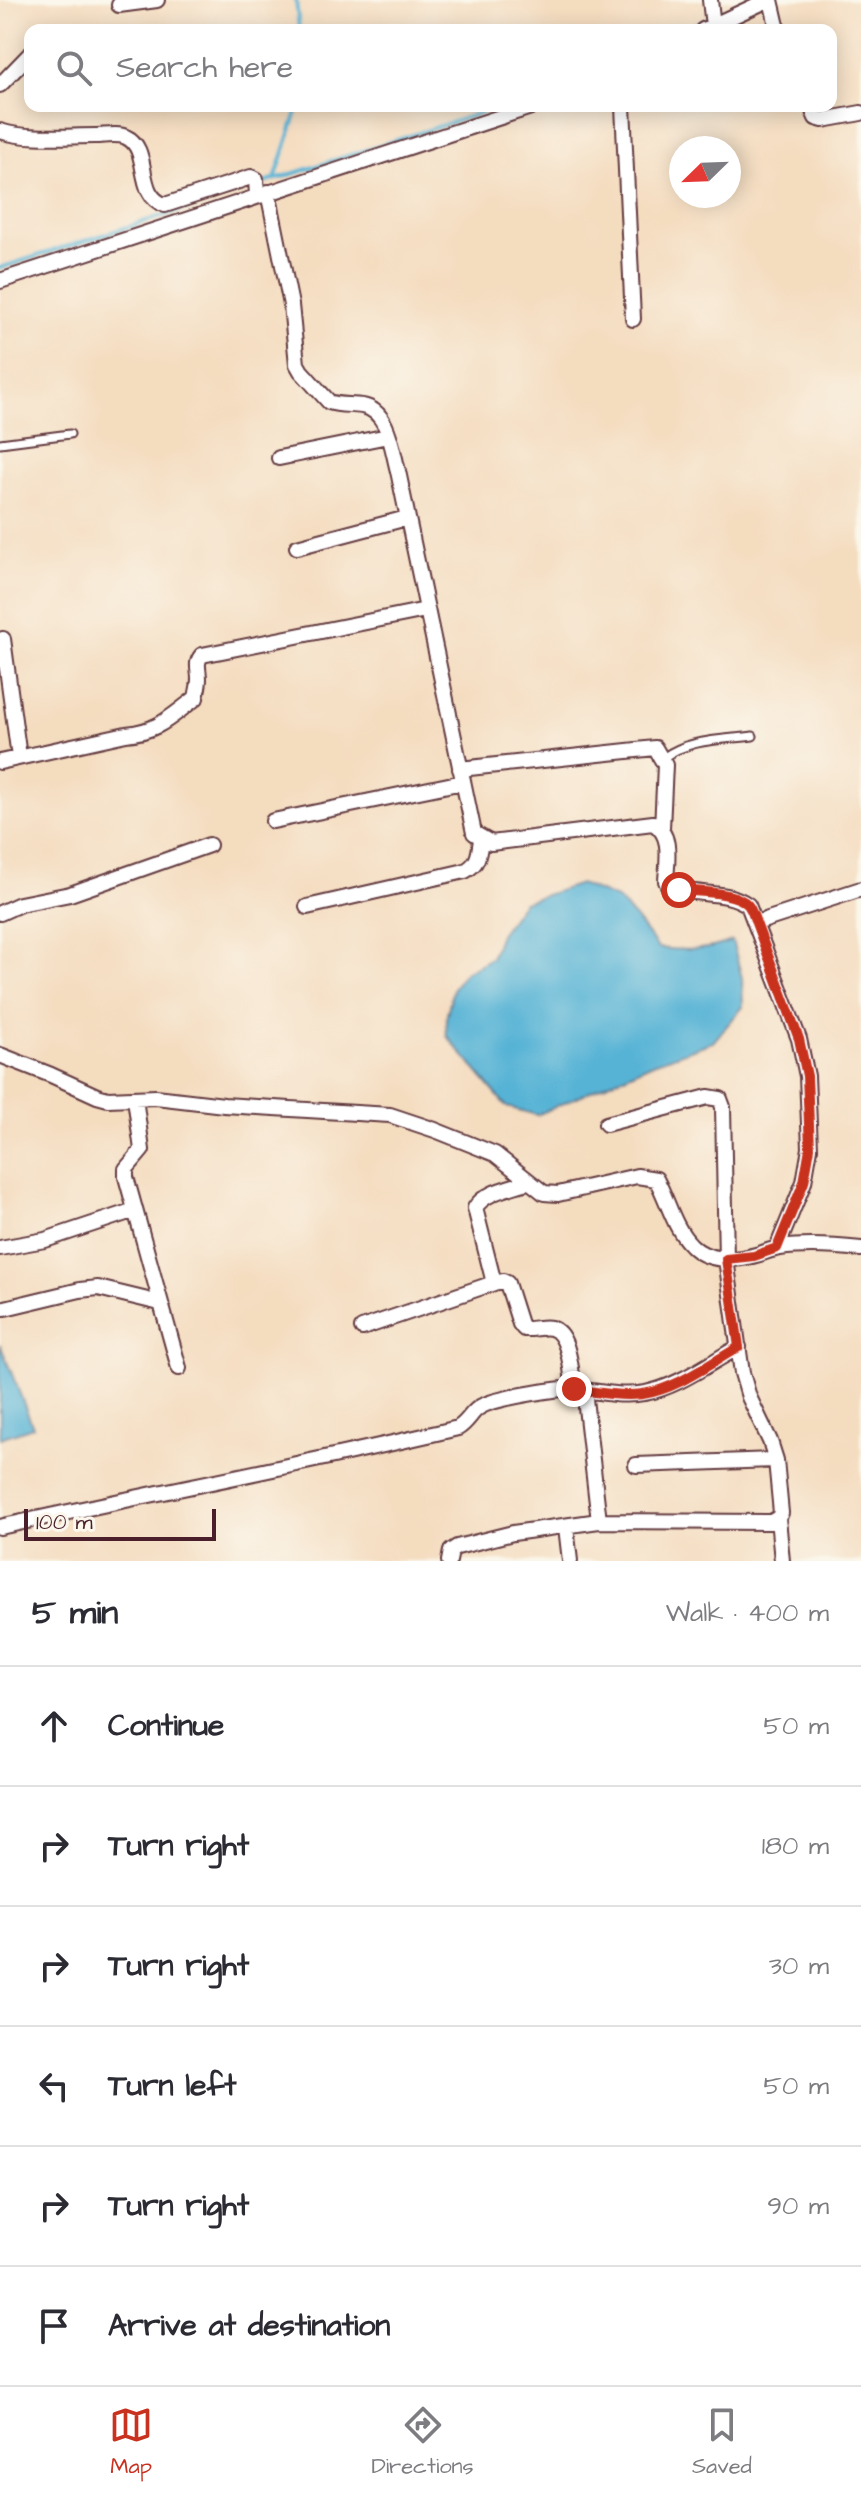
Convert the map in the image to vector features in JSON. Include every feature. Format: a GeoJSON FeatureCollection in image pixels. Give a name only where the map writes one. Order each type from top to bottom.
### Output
{"type":"FeatureCollection","features":[{"type":"Feature","properties":{"kind":"street"},"geometry":{"type":"LineString","coordinates":[[119,5],[157,0]]}},
{"type":"Feature","properties":{"kind":"street"},"geometry":{"type":"LineString","coordinates":[[709,17],[769,0],[776,24]]}},
{"type":"Feature","properties":{"kind":"street"},"geometry":{"type":"LineString","coordinates":[[0,85],[24,60]]}},
{"type":"Feature","properties":{"kind":"street"},"geometry":{"type":"LineString","coordinates":[[0,281],[259,189],[514,112]]}},
{"type":"Feature","properties":{"kind":"street"},"geometry":{"type":"LineString","coordinates":[[623,112],[633,319]]}},
{"type":"Feature","properties":{"kind":"street"},"geometry":{"type":"LineString","coordinates":[[814,112],[816,118],[823,120],[861,113]]}},
{"type":"Feature","properties":{"kind":"street"},"geometry":{"type":"LineString","coordinates":[[0,131],[50,136],[122,135],[136,146],[146,187],[159,203],[165,205],[251,177],[259,189],[291,305],[297,364],[329,402],[374,410],[382,419],[388,436],[474,833],[491,843],[653,823],[662,828]]}},
{"type":"Feature","properties":{"kind":"street"},"geometry":{"type":"LineString","coordinates":[[279,458],[388,436]]}},
{"type":"Feature","properties":{"kind":"street"},"geometry":{"type":"LineString","coordinates":[[297,547],[407,518]]}},
{"type":"Feature","properties":{"kind":"street"},"geometry":{"type":"LineString","coordinates":[[0,762],[146,732],[196,698],[199,680],[197,664],[202,655],[426,610]]}},
{"type":"Feature","properties":{"kind":"street"},"geometry":{"type":"LineString","coordinates":[[3,639],[19,757]]}},
{"type":"Feature","properties":{"kind":"street"},"geometry":{"type":"LineString","coordinates":[[273,821],[461,775],[655,748],[665,765],[662,828],[667,841],[666,881],[679,890],[728,895],[748,905],[799,1039],[807,1076],[810,1148],[804,1182],[777,1248]]}},
{"type":"Feature","properties":{"kind":"street"},"geometry":{"type":"LineString","coordinates":[[307,907],[465,871],[473,867],[479,858],[481,839]]}},
{"type":"Feature","properties":{"kind":"street"},"geometry":{"type":"LineString","coordinates":[[0,913],[20,904],[70,894],[209,845]]}},
{"type":"Feature","properties":{"kind":"street"},"geometry":{"type":"LineString","coordinates":[[756,923],[861,889]]}},
{"type":"Feature","properties":{"kind":"street"},"geometry":{"type":"LineString","coordinates":[[0,1055],[108,1099],[145,1098],[390,1115],[495,1154],[544,1193],[558,1194],[637,1176],[656,1179],[679,1230],[691,1246],[704,1256],[726,1259],[754,1256],[777,1248],[828,1245],[861,1249]]}},
{"type":"Feature","properties":{"kind":"street"},"geometry":{"type":"LineString","coordinates":[[449,1561],[451,1551],[457,1547],[513,1533],[599,1521],[771,1522],[781,1513],[776,1460],[749,1397],[726,1259],[723,1107],[720,1099],[708,1097],[606,1124]]}},
{"type":"Feature","properties":{"kind":"street"},"geometry":{"type":"LineString","coordinates":[[145,1098],[142,1150],[126,1169],[179,1368]]}},
{"type":"Feature","properties":{"kind":"street"},"geometry":{"type":"LineString","coordinates":[[494,1283],[475,1208],[487,1196],[527,1182]]}},
{"type":"Feature","properties":{"kind":"street"},"geometry":{"type":"LineString","coordinates":[[0,1248],[45,1240],[135,1210]]}},
{"type":"Feature","properties":{"kind":"street"},"geometry":{"type":"LineString","coordinates":[[362,1328],[494,1283],[507,1283],[524,1329],[550,1327],[561,1335],[567,1348],[579,1390],[599,1521]]}},
{"type":"Feature","properties":{"kind":"street"},"geometry":{"type":"LineString","coordinates":[[5,1308],[98,1288],[160,1303]]}},
{"type":"Feature","properties":{"kind":"street"},"geometry":{"type":"LineString","coordinates":[[0,1527],[458,1428],[468,1422],[481,1406],[494,1402],[563,1389],[618,1395],[644,1394],[681,1380],[739,1347]]}},
{"type":"Feature","properties":{"kind":"street"},"geometry":{"type":"LineString","coordinates":[[636,1465],[776,1460]]}},
{"type":"Feature","properties":{"kind":"street"},"geometry":{"type":"LineString","coordinates":[[778,1518],[782,1561]]}},
{"type":"Feature","properties":{"kind":"street"},"geometry":{"type":"LineString","coordinates":[[566,1527],[570,1561]]}},
{"type":"Feature","properties":{"kind":"lane"},"geometry":{"type":"LineString","coordinates":[[0,443],[70,434]]}},
{"type":"Feature","properties":{"kind":"lane"},"geometry":{"type":"LineString","coordinates":[[663,758],[688,744],[753,736]]}},
{"type":"Feature","properties":{"kind":"water"},"geometry":{"type":"Polygon","coordinates":[[[580,884],[617,899],[658,948],[696,949],[732,941],[742,978],[743,1007],[713,1042],[653,1063],[537,1115],[507,1107],[447,1036],[446,1019],[453,988],[465,972],[491,958],[500,934],[523,902],[580,884]]]}},
{"type":"Feature","properties":{"kind":"water"},"geometry":{"type":"Polygon","coordinates":[[[0,1344],[33,1427],[0,1438],[0,1344]]]}},
{"type":"Feature","properties":{"kind":"waterway"},"geometry":{"type":"LineString","coordinates":[[296,0],[298,24]]}},
{"type":"Feature","properties":{"kind":"waterway"},"geometry":{"type":"LineString","coordinates":[[715,16],[749,0]]}},
{"type":"Feature","properties":{"kind":"waterway"},"geometry":{"type":"LineString","coordinates":[[697,24],[707,19]]}},
{"type":"Feature","properties":{"kind":"waterway"},"geometry":{"type":"LineString","coordinates":[[275,179],[297,112]]}},
{"type":"Feature","properties":{"kind":"waterway"},"geometry":{"type":"LineString","coordinates":[[261,184],[483,112]]}},
{"type":"Feature","properties":{"kind":"waterway"},"geometry":{"type":"LineString","coordinates":[[0,268],[253,187]]}},
{"type":"Feature","properties":{"kind":"route"},"geometry":{"type":"LineString","coordinates":[[574,1389],[618,1395],[644,1394],[681,1380],[739,1347],[726,1259],[754,1256],[777,1248],[804,1182],[810,1148],[807,1076],[799,1039],[756,923],[748,905],[740,899],[679,890]]}}]}
